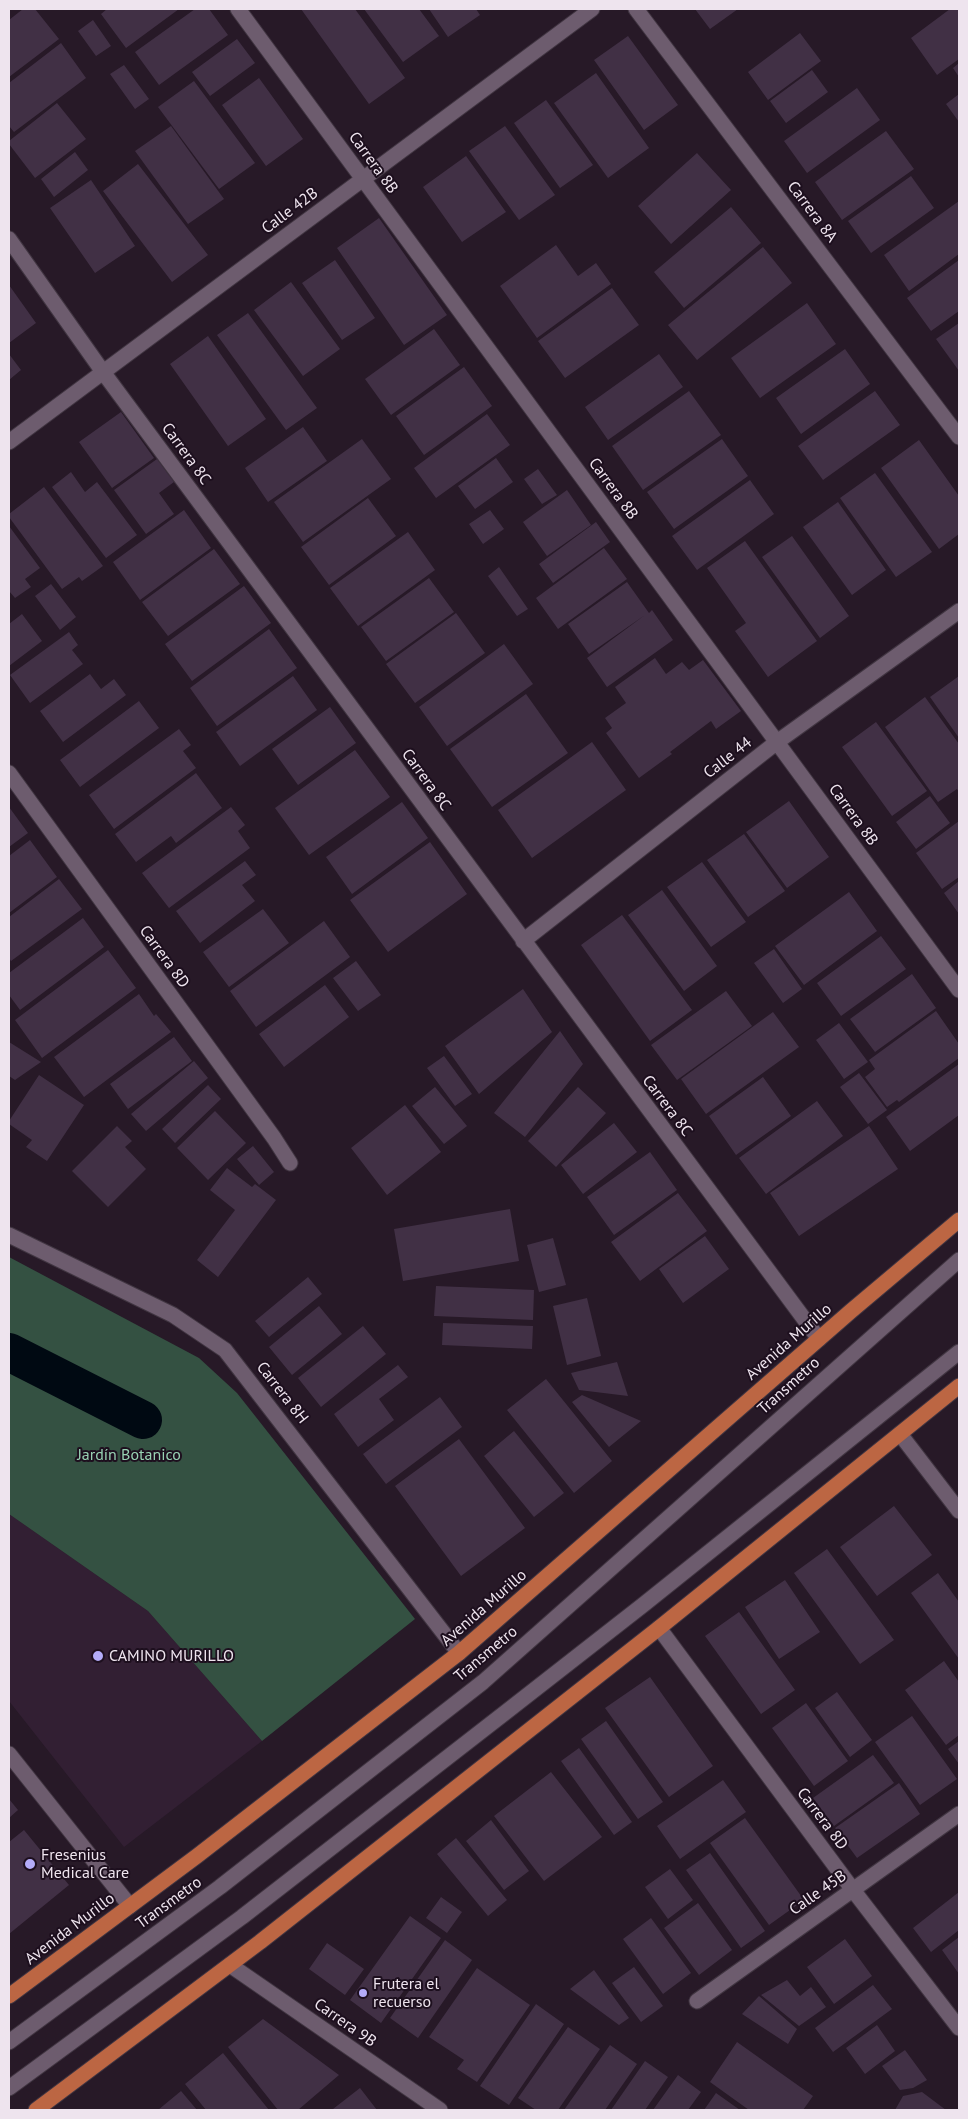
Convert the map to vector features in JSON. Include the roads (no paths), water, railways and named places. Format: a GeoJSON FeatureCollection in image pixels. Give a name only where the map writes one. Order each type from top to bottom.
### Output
{"type":"FeatureCollection","features":[{"type":"Feature","properties":{"kind":"main road","name":"Avenida Murillo"},"geometry":{"type":"LineString","coordinates":[[9,1996],[130,1906],[458,1654],[959,1220]]}},
{"type":"Feature","properties":{"kind":"main road"},"geometry":{"type":"LineString","coordinates":[[36,2110],[230,1965],[659,1628],[959,1386]]}},
{"type":"Feature","properties":{"kind":"street","name":"Carrera 8B"},"geometry":{"type":"LineString","coordinates":[[238,9],[959,990]]}},
{"type":"Feature","properties":{"kind":"street","name":"Calle 42B"},"geometry":{"type":"LineString","coordinates":[[9,442],[592,9]]}},
{"type":"Feature","properties":{"kind":"street","name":"Carrera 8A"},"geometry":{"type":"LineString","coordinates":[[636,9],[959,437]]}},
{"type":"Feature","properties":{"kind":"street","name":"Carrera 8C"},"geometry":{"type":"LineString","coordinates":[[9,239],[103,372],[819,1340]]}},
{"type":"Feature","properties":{"kind":"street","name":"Calle 44"},"geometry":{"type":"LineString","coordinates":[[524,941],[777,742],[959,611]]}},
{"type":"Feature","properties":{"kind":"street","name":"Carrera 8D"},"geometry":{"type":"LineString","coordinates":[[9,773],[274,1138],[290,1163]]}},
{"type":"Feature","properties":{"kind":"street","name":"Carrera 8H"},"geometry":{"type":"LineString","coordinates":[[9,1234],[173,1315],[225,1350],[262,1395],[458,1654]]}},
{"type":"Feature","properties":{"kind":"street","name":"Transmetro"},"geometry":{"type":"LineString","coordinates":[[9,2042],[220,1887],[483,1682],[959,1260]]}},
{"type":"Feature","properties":{"kind":"street"},"geometry":{"type":"LineString","coordinates":[[9,2088],[242,1917],[643,1606],[959,1352]]}},
{"type":"Feature","properties":{"kind":"street"},"geometry":{"type":"LineString","coordinates":[[900,1434],[959,1511]]}},
{"type":"Feature","properties":{"kind":"street","name":"Carrera 8D"},"geometry":{"type":"LineString","coordinates":[[659,1628],[853,1890],[959,2028]]}},
{"type":"Feature","properties":{"kind":"street"},"geometry":{"type":"LineString","coordinates":[[9,1754],[130,1906]]}},
{"type":"Feature","properties":{"kind":"street","name":"Calle 45B"},"geometry":{"type":"LineString","coordinates":[[697,2001],[959,1814]]}},
{"type":"Feature","properties":{"kind":"street","name":"Carrera 9B"},"geometry":{"type":"LineString","coordinates":[[230,1965],[440,2110]]}},
{"type":"Feature","properties":{"kind":"waterway"},"geometry":{"type":"LineString","coordinates":[[9,1352],[143,1420]]}},
{"type":"Feature","properties":{"kind":"place","name":"CAMINO MURILLO"},"geometry":{"type":"Point","coordinates":[98,1656]}},
{"type":"Feature","properties":{"kind":"place","name":"Fresenius Medical Care"},"geometry":{"type":"Point","coordinates":[30,1864]}},
{"type":"Feature","properties":{"kind":"place","name":"Frutera el recuerso"},"geometry":{"type":"Point","coordinates":[363,1993]}},
{"type":"Feature","properties":{"kind":"park label","name":"Jardín Botanico"},"geometry":{"type":"Point","coordinates":[129,1455]}}]}
